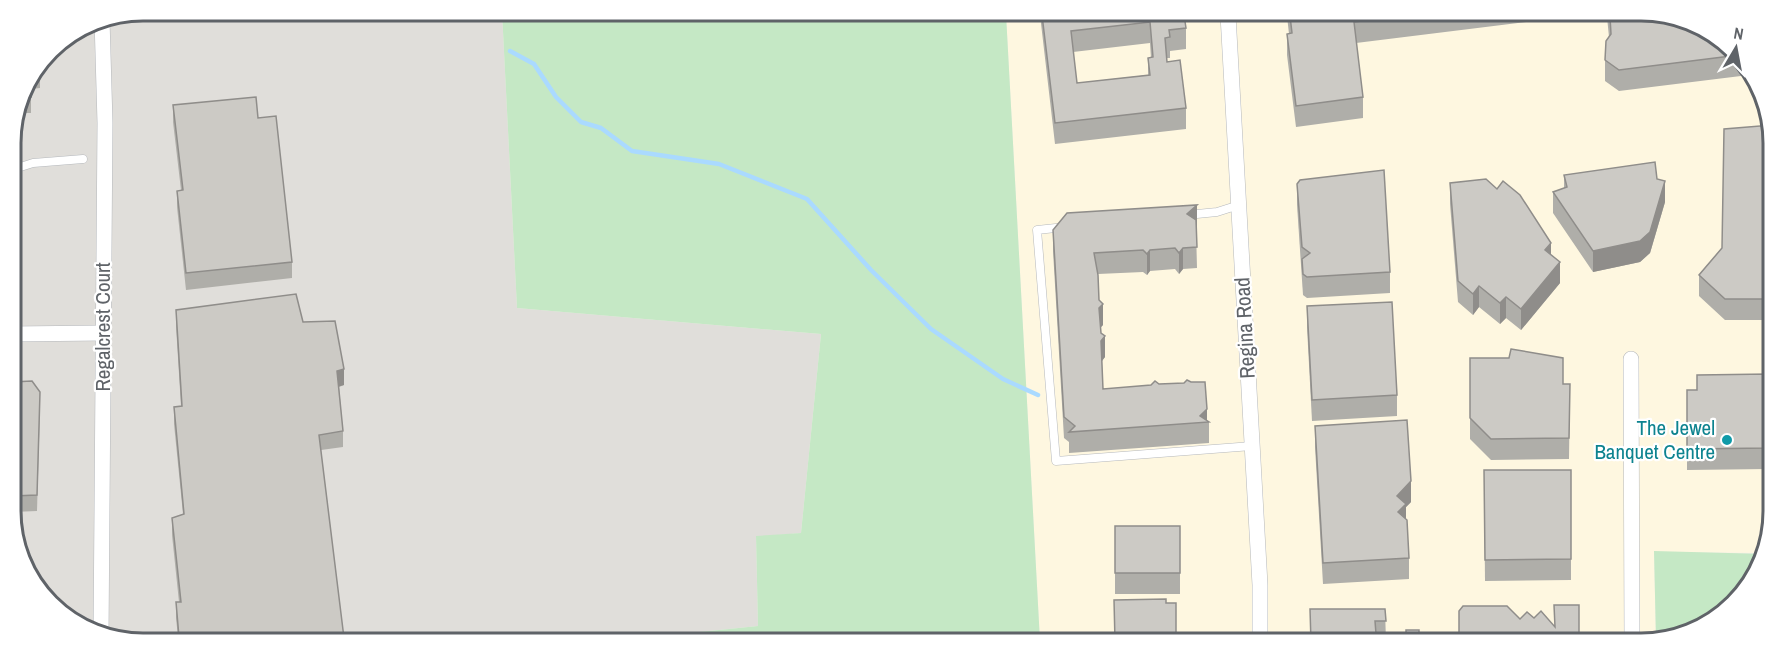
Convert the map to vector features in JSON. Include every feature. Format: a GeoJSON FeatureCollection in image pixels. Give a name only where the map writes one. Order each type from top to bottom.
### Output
{"type":"FeatureCollection","features":[{"type":"Feature","properties":{"kind":"street","name":"Regina Road"},"geometry":{"type":"LineString","coordinates":[[1228,21],[1260,585],[1260,633]]}},
{"type":"Feature","properties":{"kind":"street","name":"Regalcrest Court"},"geometry":{"type":"LineString","coordinates":[[101,626],[105,123],[102,28]]}},
{"type":"Feature","properties":{"kind":"street"},"geometry":{"type":"LineString","coordinates":[[21,334],[103,333]]}},
{"type":"Feature","properties":{"kind":"street"},"geometry":{"type":"LineString","coordinates":[[1631,359],[1632,633]]}},
{"type":"Feature","properties":{"kind":"lane"},"geometry":{"type":"LineString","coordinates":[[21,167],[33,163],[83,159]]}},
{"type":"Feature","properties":{"kind":"lane"},"geometry":{"type":"LineString","coordinates":[[1183,215],[1217,212],[1239,206]]}},
{"type":"Feature","properties":{"kind":"lane"},"geometry":{"type":"LineString","coordinates":[[1071,226],[1037,230],[1056,461],[1252,446]]}},
{"type":"Feature","properties":{"kind":"shaded area"},"geometry":{"type":"Polygon","coordinates":[[[502,21],[517,308],[821,334],[801,533],[756,537],[758,626],[690,633],[143,633],[104,627],[63,603],[42,579],[27,550],[21,511],[21,135],[27,104],[46,69],[63,51],[82,37],[104,27],[127,22],[502,21]]]}},
{"type":"Feature","properties":{"kind":"shaded area"},"geometry":{"type":"Polygon","coordinates":[[[1006,21],[1641,21],[1680,27],[1706,40],[1706,78],[1744,78],[1754,97],[1762,127],[1763,519],[1756,553],[1654,552],[1656,632],[1040,633],[1006,21]]]}},
{"type":"Feature","properties":{"kind":"green space"},"geometry":{"type":"Polygon","coordinates":[[[502,21],[1006,21],[1040,633],[690,633],[758,626],[756,536],[801,533],[821,334],[517,308],[502,21]]]}},
{"type":"Feature","properties":{"kind":"green space"},"geometry":{"type":"Polygon","coordinates":[[[1654,551],[1755,554],[1738,585],[1715,608],[1680,627],[1656,632],[1654,551]]]}},
{"type":"Feature","properties":{"kind":"building"},"geometry":{"type":"Polygon","coordinates":[[[1043,21],[1185,21],[1186,28],[1169,30],[1170,37],[1165,38],[1167,62],[1180,60],[1186,108],[1055,123],[1043,21]],[[1150,22],[1071,31],[1077,83],[1150,75],[1148,58],[1153,57],[1150,22]]]}},
{"type":"Feature","properties":{"kind":"building"},"geometry":{"type":"Polygon","coordinates":[[[1291,21],[1362,21],[1354,22],[1363,97],[1296,106],[1287,34],[1292,33],[1291,21]]]}},
{"type":"Feature","properties":{"kind":"building"},"geometry":{"type":"Polygon","coordinates":[[[1610,21],[1657,22],[1680,27],[1706,40],[1706,59],[1619,70],[1605,60],[1606,41],[1611,34],[1610,21]]]}},
{"type":"Feature","properties":{"kind":"building"},"geometry":{"type":"Polygon","coordinates":[[[256,97],[258,118],[276,116],[292,262],[186,273],[177,191],[183,190],[173,105],[256,97]]]}},
{"type":"Feature","properties":{"kind":"building"},"geometry":{"type":"Polygon","coordinates":[[[1762,126],[1763,299],[1725,299],[1699,275],[1722,248],[1724,129],[1762,126]]]}},
{"type":"Feature","properties":{"kind":"building"},"geometry":{"type":"Polygon","coordinates":[[[1655,162],[1657,179],[1665,181],[1650,232],[1640,241],[1593,251],[1553,192],[1567,187],[1564,175],[1655,162]]]}},
{"type":"Feature","properties":{"kind":"building"},"geometry":{"type":"Polygon","coordinates":[[[1384,170],[1390,272],[1307,277],[1303,274],[1302,259],[1310,253],[1302,247],[1297,184],[1300,180],[1384,170]]]}},
{"type":"Feature","properties":{"kind":"building"},"geometry":{"type":"Polygon","coordinates":[[[1486,179],[1497,189],[1503,181],[1520,195],[1551,243],[1545,250],[1560,262],[1521,309],[1506,297],[1500,303],[1479,286],[1473,294],[1458,281],[1450,183],[1486,179]]]}},
{"type":"Feature","properties":{"kind":"building"},"geometry":{"type":"Polygon","coordinates":[[[1197,205],[1187,214],[1196,220],[1197,247],[1183,248],[1179,253],[1175,248],[1150,250],[1147,254],[1143,250],[1094,253],[1099,300],[1103,304],[1099,308],[1101,333],[1105,336],[1101,341],[1103,389],[1151,385],[1155,381],[1159,384],[1184,383],[1187,380],[1205,382],[1207,409],[1200,416],[1209,422],[1069,432],[1075,426],[1064,417],[1053,230],[1067,213],[1197,205]]]}},
{"type":"Feature","properties":{"kind":"building"},"geometry":{"type":"Polygon","coordinates":[[[296,294],[303,322],[335,321],[344,369],[337,371],[343,431],[319,435],[343,633],[179,633],[176,602],[181,602],[172,518],[184,514],[174,407],[182,406],[176,310],[296,294]]]}},
{"type":"Feature","properties":{"kind":"building"},"geometry":{"type":"Polygon","coordinates":[[[1392,302],[1397,395],[1312,400],[1307,306],[1392,302]]]}},
{"type":"Feature","properties":{"kind":"building"},"geometry":{"type":"Polygon","coordinates":[[[1511,349],[1563,358],[1563,384],[1570,384],[1569,438],[1491,439],[1470,418],[1470,358],[1509,358],[1511,349]]]}},
{"type":"Feature","properties":{"kind":"building","name":"The Jewel Banquet Centre"},"geometry":{"type":"Polygon","coordinates":[[[1763,374],[1763,448],[1687,449],[1687,390],[1697,390],[1697,375],[1763,374]]]}},
{"type":"Feature","properties":{"kind":"building"},"geometry":{"type":"Polygon","coordinates":[[[32,381],[40,392],[37,495],[21,496],[21,382],[32,381]]]}},
{"type":"Feature","properties":{"kind":"building"},"geometry":{"type":"Polygon","coordinates":[[[1407,420],[1411,481],[1397,496],[1406,504],[1398,512],[1407,520],[1409,558],[1323,563],[1315,426],[1407,420]]]}},
{"type":"Feature","properties":{"kind":"building"},"geometry":{"type":"Polygon","coordinates":[[[1484,470],[1571,470],[1571,559],[1485,560],[1484,470]]]}},
{"type":"Feature","properties":{"kind":"building"},"geometry":{"type":"Polygon","coordinates":[[[1115,526],[1180,526],[1180,573],[1115,573],[1115,526]]]}},
{"type":"Feature","properties":{"kind":"building"},"geometry":{"type":"Polygon","coordinates":[[[1166,599],[1166,603],[1176,603],[1176,633],[1115,633],[1114,600],[1166,599]]]}},
{"type":"Feature","properties":{"kind":"building"},"geometry":{"type":"Polygon","coordinates":[[[1554,605],[1579,605],[1579,633],[1459,633],[1459,611],[1463,606],[1507,606],[1520,619],[1527,612],[1534,618],[1541,611],[1555,627],[1554,605]]]}},
{"type":"Feature","properties":{"kind":"building"},"geometry":{"type":"Polygon","coordinates":[[[1310,609],[1385,609],[1386,621],[1375,621],[1376,633],[1311,633],[1310,609]]]}},
{"type":"Feature","properties":{"kind":"building"},"geometry":{"type":"Polygon","coordinates":[[[1406,630],[1419,630],[1419,633],[1406,633],[1406,630]]]}},
{"type":"Feature","properties":{"kind":"waterway"},"geometry":{"type":"LineString","coordinates":[[510,51],[534,64],[556,97],[581,122],[601,128],[632,151],[719,164],[807,199],[871,270],[931,329],[1003,379],[1038,395]]}},
{"type":"Feature","properties":{"kind":"place","name":"The Jewel Banquet Centre"},"geometry":{"type":"Point","coordinates":[1727,440]}}]}
